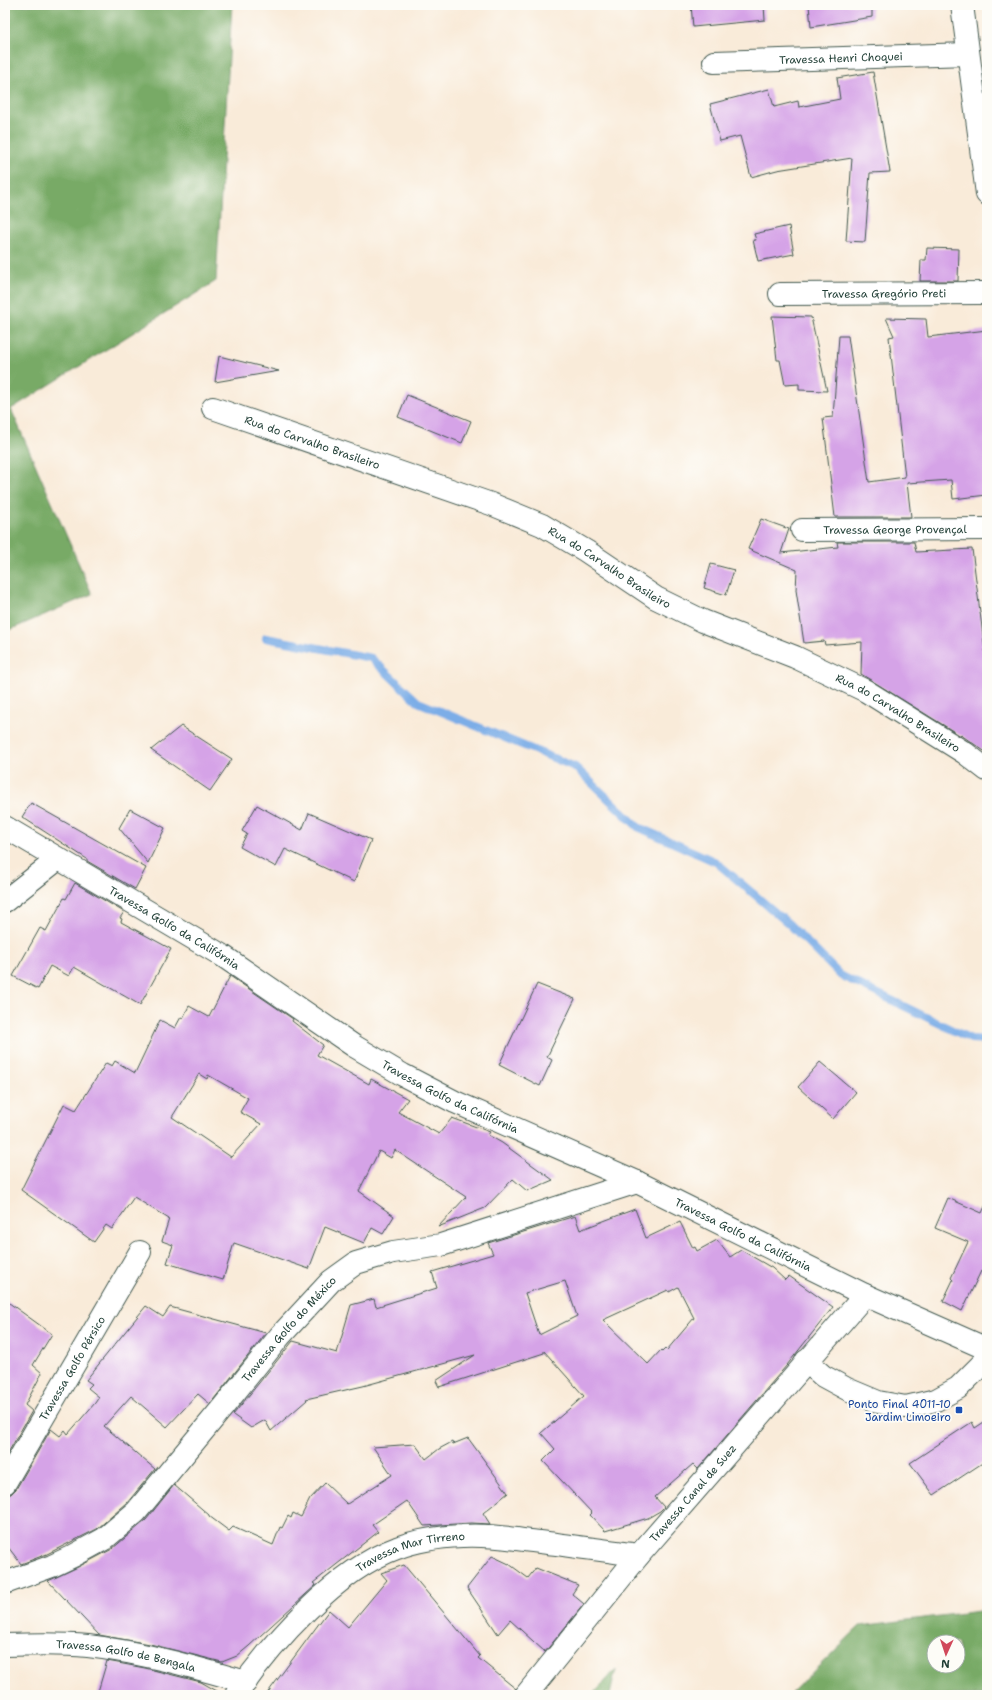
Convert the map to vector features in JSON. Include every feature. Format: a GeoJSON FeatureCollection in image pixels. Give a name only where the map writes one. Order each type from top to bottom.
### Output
{"type":"FeatureCollection","features":[{"type":"Feature","properties":{"kind":"street"},"geometry":{"type":"LineString","coordinates":[[962,5],[987,194]]}},
{"type":"Feature","properties":{"kind":"street","name":"Travessa Henri Choquei"},"geometry":{"type":"LineString","coordinates":[[714,62],[968,54]]}},
{"type":"Feature","properties":{"kind":"street","name":"Travessa Gregório Preti"},"geometry":{"type":"LineString","coordinates":[[780,294],[987,293]]}},
{"type":"Feature","properties":{"kind":"street","name":"Rua do Carvalho Brasileiro"},"geometry":{"type":"LineString","coordinates":[[213,408],[484,501],[542,525],[586,551],[656,598],[703,621],[796,657],[866,691],[965,753],[987,770]]}},
{"type":"Feature","properties":{"kind":"street","name":"Travessa George Provençal"},"geometry":{"type":"LineString","coordinates":[[802,530],[987,529]]}},
{"type":"Feature","properties":{"kind":"street","name":"Travessa Golfo da Califórnia"},"geometry":{"type":"LineString","coordinates":[[5,827],[223,956],[354,1046],[402,1075],[455,1102],[638,1182],[865,1295],[987,1349]]}},
{"type":"Feature","properties":{"kind":"street"},"geometry":{"type":"LineString","coordinates":[[5,902],[58,859]]}},
{"type":"Feature","properties":{"kind":"street","name":"Travessa Golfo do México"},"geometry":{"type":"LineString","coordinates":[[5,1583],[52,1566],[73,1556],[104,1539],[136,1512],[219,1413],[280,1336],[331,1281],[356,1263],[393,1252],[441,1245],[638,1182]]}},
{"type":"Feature","properties":{"kind":"street","name":"Travessa Golfo Pérsico"},"geometry":{"type":"LineString","coordinates":[[5,1484],[140,1252]]}},
{"type":"Feature","properties":{"kind":"street","name":"Travessa Canal de Suez"},"geometry":{"type":"LineString","coordinates":[[526,1695],[639,1555],[806,1361],[865,1295]]}},
{"type":"Feature","properties":{"kind":"street"},"geometry":{"type":"LineString","coordinates":[[806,1361],[823,1376],[847,1389],[878,1402],[906,1407],[936,1400],[958,1388],[987,1359]]}},
{"type":"Feature","properties":{"kind":"street","name":"Travessa Mar Tirreno"},"geometry":{"type":"LineString","coordinates":[[241,1688],[296,1621],[335,1585],[365,1564],[396,1548],[425,1540],[471,1536],[502,1537],[639,1555]]}},
{"type":"Feature","properties":{"kind":"street","name":"Travessa Golfo de Bengala"},"geometry":{"type":"LineString","coordinates":[[5,1645],[34,1644],[87,1646],[169,1660],[241,1688]]}},
{"type":"Feature","properties":{"kind":"green space"},"geometry":{"type":"Polygon","coordinates":[[[5,5],[232,5],[216,281],[11,409],[92,594],[5,632],[5,5]]]}},
{"type":"Feature","properties":{"kind":"green space"},"geometry":{"type":"Polygon","coordinates":[[[987,1610],[987,1695],[789,1695],[860,1626],[987,1610]]]}},
{"type":"Feature","properties":{"kind":"green space"},"geometry":{"type":"Polygon","coordinates":[[[616,1669],[610,1695],[593,1695],[616,1669]]]}},
{"type":"Feature","properties":{"kind":"building"},"geometry":{"type":"Polygon","coordinates":[[[691,5],[764,5],[765,20],[693,27],[691,5]]]}},
{"type":"Feature","properties":{"kind":"building"},"geometry":{"type":"Polygon","coordinates":[[[809,5],[872,5],[872,17],[811,27],[809,5]]]}},
{"type":"Feature","properties":{"kind":"building"},"geometry":{"type":"Polygon","coordinates":[[[873,72],[890,172],[870,173],[865,242],[846,241],[852,158],[777,170],[751,177],[740,136],[720,141],[710,104],[769,89],[774,107],[798,101],[799,107],[840,99],[837,78],[873,72]]]}},
{"type":"Feature","properties":{"kind":"building"},"geometry":{"type":"Polygon","coordinates":[[[789,226],[794,254],[758,261],[753,240],[756,240],[754,234],[789,226]]]}},
{"type":"Feature","properties":{"kind":"building"},"geometry":{"type":"Polygon","coordinates":[[[927,248],[959,249],[958,281],[920,281],[921,260],[926,260],[927,248]]]}},
{"type":"Feature","properties":{"kind":"building"},"geometry":{"type":"Polygon","coordinates":[[[772,316],[811,317],[827,391],[799,390],[799,384],[785,385],[780,360],[777,360],[772,316]]]}},
{"type":"Feature","properties":{"kind":"building"},"geometry":{"type":"Polygon","coordinates":[[[886,318],[926,319],[928,337],[987,330],[987,495],[953,499],[951,480],[907,483],[911,517],[835,517],[823,418],[833,417],[839,336],[848,336],[869,482],[905,477],[889,337],[894,336],[886,318]]]}},
{"type":"Feature","properties":{"kind":"building"},"geometry":{"type":"Polygon","coordinates":[[[219,356],[279,371],[215,382],[219,356]]]}},
{"type":"Feature","properties":{"kind":"building"},"geometry":{"type":"Polygon","coordinates":[[[407,395],[471,421],[462,443],[398,417],[407,395]]]}},
{"type":"Feature","properties":{"kind":"building"},"geometry":{"type":"Polygon","coordinates":[[[761,519],[789,529],[781,553],[838,547],[837,542],[914,542],[916,552],[972,549],[987,667],[987,753],[961,735],[861,674],[862,642],[825,645],[824,641],[804,643],[796,590],[797,570],[748,549],[761,519]]]}},
{"type":"Feature","properties":{"kind":"building"},"geometry":{"type":"Polygon","coordinates":[[[711,564],[734,570],[726,595],[704,588],[711,564]]]}},
{"type":"Feature","properties":{"kind":"building"},"geometry":{"type":"Polygon","coordinates":[[[181,726],[232,759],[210,791],[151,750],[181,726]]]}},
{"type":"Feature","properties":{"kind":"building"},"geometry":{"type":"Polygon","coordinates":[[[31,803],[146,868],[135,889],[87,861],[87,859],[22,817],[31,803]]]}},
{"type":"Feature","properties":{"kind":"building"},"geometry":{"type":"Polygon","coordinates":[[[257,805],[302,830],[309,813],[371,840],[354,882],[285,849],[276,867],[240,847],[247,834],[242,831],[257,805]]]}},
{"type":"Feature","properties":{"kind":"building"},"geometry":{"type":"Polygon","coordinates":[[[130,809],[165,828],[148,863],[119,828],[130,809]]]}},
{"type":"Feature","properties":{"kind":"building"},"geometry":{"type":"Polygon","coordinates":[[[75,883],[124,912],[120,918],[122,919],[121,922],[171,949],[140,1005],[74,967],[69,976],[50,966],[38,989],[13,976],[40,928],[46,931],[64,898],[66,899],[75,883]]]}},
{"type":"Feature","properties":{"kind":"building"},"geometry":{"type":"Polygon","coordinates":[[[230,976],[293,1019],[292,1021],[323,1045],[317,1055],[369,1084],[371,1079],[408,1099],[398,1112],[439,1134],[452,1118],[490,1132],[488,1135],[502,1143],[553,1180],[527,1191],[513,1179],[485,1208],[438,1227],[466,1197],[395,1150],[391,1158],[379,1151],[359,1191],[394,1216],[383,1234],[372,1228],[364,1243],[325,1227],[309,1269],[234,1243],[223,1280],[167,1263],[173,1245],[162,1241],[169,1219],[134,1197],[112,1229],[106,1225],[94,1242],[21,1190],[64,1104],[76,1110],[106,1063],[112,1066],[115,1061],[135,1073],[160,1020],[175,1028],[181,1017],[183,1018],[189,1006],[209,1017],[230,976]],[[199,1074],[172,1117],[231,1157],[261,1124],[240,1112],[248,1098],[208,1075],[207,1079],[199,1074]]]}},
{"type":"Feature","properties":{"kind":"building"},"geometry":{"type":"Polygon","coordinates":[[[537,984],[575,999],[547,1057],[552,1060],[540,1086],[499,1065],[537,984]]]}},
{"type":"Feature","properties":{"kind":"building"},"geometry":{"type":"Polygon","coordinates":[[[820,1062],[856,1092],[833,1119],[798,1087],[820,1062]]]}},
{"type":"Feature","properties":{"kind":"building"},"geometry":{"type":"Polygon","coordinates":[[[948,1198],[982,1213],[987,1202],[987,1275],[981,1271],[962,1311],[943,1301],[953,1280],[951,1278],[968,1242],[935,1228],[948,1198]]]}},
{"type":"Feature","properties":{"kind":"building"},"geometry":{"type":"Polygon","coordinates":[[[635,1209],[646,1238],[680,1222],[693,1248],[695,1247],[697,1251],[717,1240],[730,1257],[741,1250],[772,1268],[785,1280],[789,1276],[833,1307],[787,1365],[698,1469],[693,1464],[655,1497],[664,1507],[648,1518],[605,1531],[590,1515],[592,1513],[543,1461],[555,1449],[541,1433],[584,1396],[544,1351],[544,1353],[439,1387],[436,1381],[475,1355],[363,1386],[306,1399],[307,1400],[271,1431],[265,1420],[251,1428],[233,1415],[293,1341],[337,1353],[351,1305],[374,1299],[376,1307],[437,1288],[432,1272],[493,1254],[488,1243],[575,1216],[580,1230],[635,1209]],[[565,1281],[525,1293],[539,1335],[577,1316],[565,1281]],[[678,1287],[669,1292],[668,1290],[603,1320],[648,1364],[661,1350],[662,1351],[665,1348],[667,1350],[694,1318],[678,1287]]]}},
{"type":"Feature","properties":{"kind":"building"},"geometry":{"type":"Polygon","coordinates":[[[5,1300],[52,1334],[33,1365],[42,1373],[25,1405],[32,1411],[5,1458],[5,1300]]]}},
{"type":"Feature","properties":{"kind":"building"},"geometry":{"type":"Polygon","coordinates":[[[146,1306],[163,1317],[170,1307],[266,1333],[210,1404],[198,1394],[167,1427],[131,1396],[104,1426],[155,1469],[127,1503],[97,1529],[47,1554],[21,1564],[5,1543],[5,1495],[11,1494],[16,1489],[51,1429],[60,1436],[65,1430],[68,1434],[95,1403],[99,1397],[88,1388],[92,1384],[86,1380],[146,1306]]]}},
{"type":"Feature","properties":{"kind":"building"},"geometry":{"type":"Polygon","coordinates":[[[987,1420],[987,1460],[934,1495],[910,1463],[972,1422],[975,1428],[987,1420]]]}},
{"type":"Feature","properties":{"kind":"building"},"geometry":{"type":"Polygon","coordinates":[[[468,1438],[508,1493],[483,1513],[490,1524],[471,1523],[424,1526],[407,1501],[372,1525],[378,1532],[313,1583],[316,1585],[249,1646],[237,1656],[222,1662],[150,1644],[99,1635],[48,1581],[112,1549],[146,1520],[174,1485],[209,1516],[229,1531],[233,1527],[273,1545],[280,1527],[282,1528],[288,1516],[291,1518],[293,1513],[301,1517],[310,1499],[325,1483],[347,1504],[392,1475],[373,1447],[415,1444],[426,1459],[439,1449],[452,1442],[453,1444],[468,1438]]]}},
{"type":"Feature","properties":{"kind":"building"},"geometry":{"type":"Polygon","coordinates":[[[492,1556],[509,1564],[528,1578],[536,1568],[578,1585],[572,1594],[584,1604],[545,1652],[510,1620],[498,1634],[467,1588],[492,1556]]]}},
{"type":"Feature","properties":{"kind":"building"},"geometry":{"type":"Polygon","coordinates":[[[404,1565],[480,1656],[478,1658],[516,1689],[514,1695],[266,1695],[329,1610],[348,1627],[387,1580],[381,1573],[404,1565]]]}},
{"type":"Feature","properties":{"kind":"building"},"geometry":{"type":"Polygon","coordinates":[[[107,1661],[145,1668],[201,1682],[224,1695],[97,1695],[107,1661]]]}},
{"type":"Feature","properties":{"kind":"waterway"},"geometry":{"type":"LineString","coordinates":[[266,638],[371,658],[418,702],[575,767],[638,827],[716,862],[789,924],[840,975],[971,1039],[987,1040]]}},
{"type":"Feature","properties":{"kind":"place","name":"Ponto Final 4011-10 Jardim Limoeiro"},"geometry":{"type":"Point","coordinates":[959,1410]}}]}
